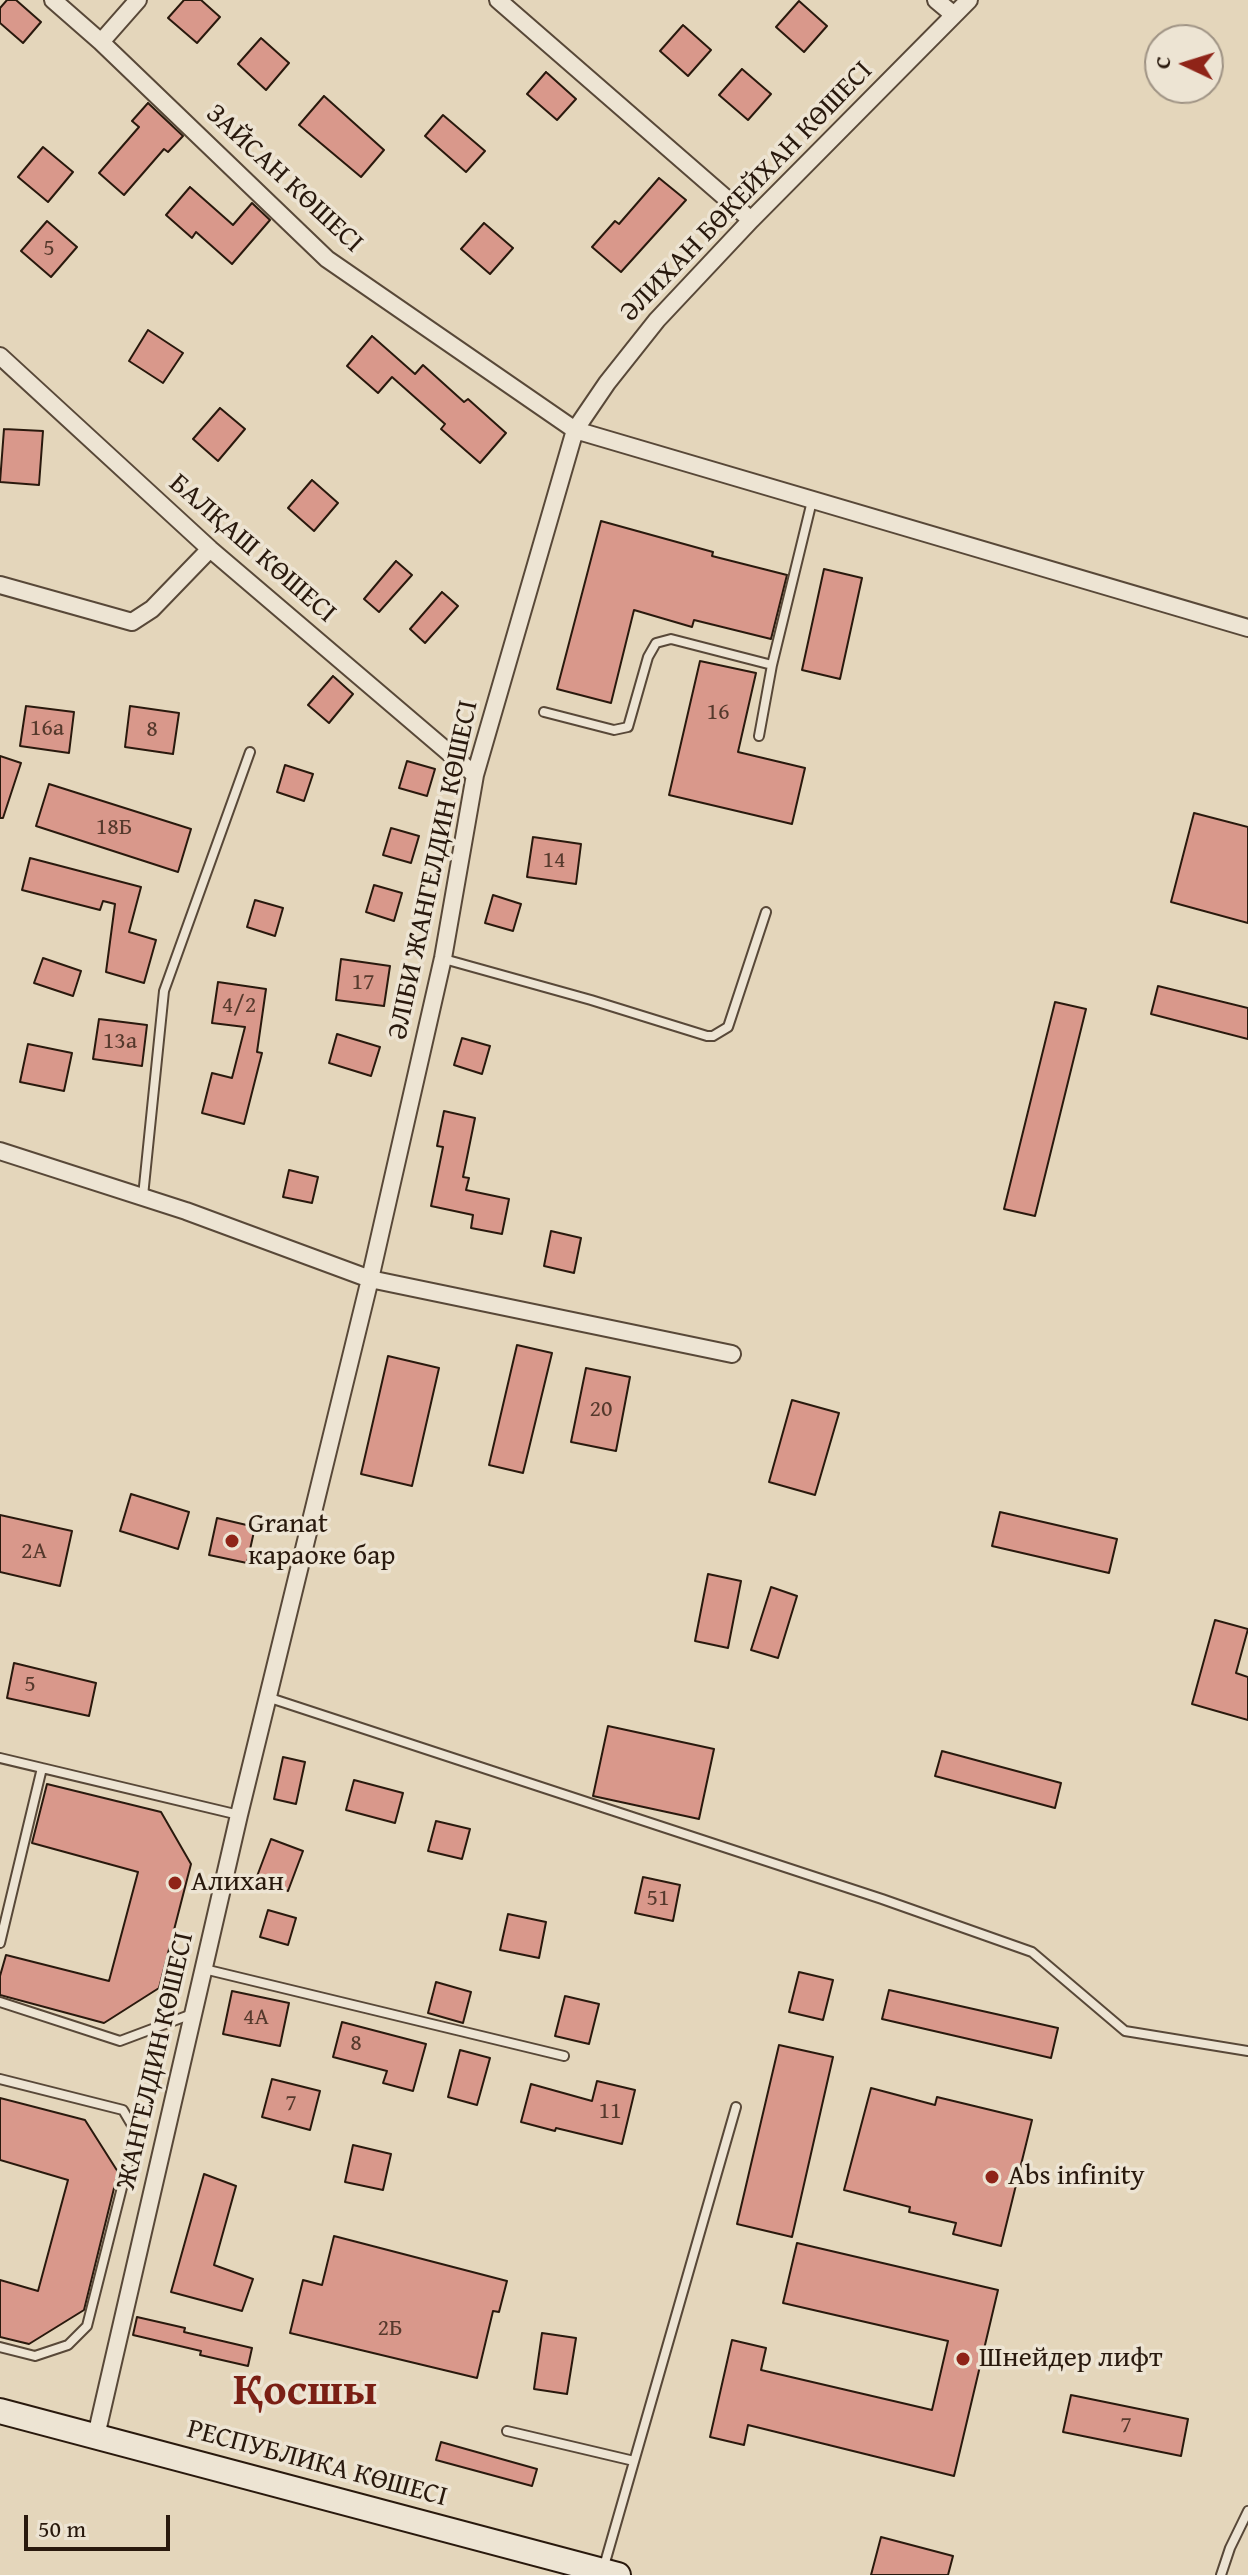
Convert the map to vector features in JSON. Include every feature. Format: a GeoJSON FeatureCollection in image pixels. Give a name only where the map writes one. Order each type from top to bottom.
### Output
{"type":"FeatureCollection","features":[{"type":"Feature","properties":{"kind":"main road","name":"РЕСПУБЛИКА КӨШЕСІ"},"geometry":{"type":"LineString","coordinates":[[0,2411],[610,2573]]}},
{"type":"Feature","properties":{"kind":"street","name":"ЗАЙСАН КӨШЕСІ"},"geometry":{"type":"LineString","coordinates":[[53,0],[101,42],[327,259],[575,430],[1248,628]]}},
{"type":"Feature","properties":{"kind":"street"},"geometry":{"type":"LineString","coordinates":[[101,42],[138,0]]}},
{"type":"Feature","properties":{"kind":"street"},"geometry":{"type":"LineString","coordinates":[[498,0],[751,220]]}},
{"type":"Feature","properties":{"kind":"street"},"geometry":{"type":"LineString","coordinates":[[936,0],[954,15]]}},
{"type":"Feature","properties":{"kind":"street","name":"ӘЛИХАН БӨКЕЙХАН КӨШЕСІ"},"geometry":{"type":"LineString","coordinates":[[575,430],[607,383],[657,320],[751,220],[969,0]]}},
{"type":"Feature","properties":{"kind":"street","name":"БАЛҚАШ КӨШЕСІ"},"geometry":{"type":"LineString","coordinates":[[0,356],[210,549],[475,775]]}},
{"type":"Feature","properties":{"kind":"street","name":"ӘЛІБИ ЖАНГЕЛДИН КӨШЕСІ"},"geometry":{"type":"LineString","coordinates":[[370,1279],[443,958],[475,775],[575,430]]}},
{"type":"Feature","properties":{"kind":"street"},"geometry":{"type":"LineString","coordinates":[[0,585],[132,622],[152,609],[210,549]]}},
{"type":"Feature","properties":{"kind":"street"},"geometry":{"type":"LineString","coordinates":[[0,1151],[142,1197],[370,1279],[732,1354]]}},
{"type":"Feature","properties":{"kind":"street","name":"ЖАНГЕЛДИН КӨШЕСІ"},"geometry":{"type":"LineString","coordinates":[[96,2436],[239,1815],[370,1279]]}},
{"type":"Feature","properties":{"kind":"lane"},"geometry":{"type":"LineString","coordinates":[[759,736],[772,665],[812,501]]}},
{"type":"Feature","properties":{"kind":"lane"},"geometry":{"type":"LineString","coordinates":[[544,712],[614,730],[628,727],[648,657],[656,643],[671,639],[772,665]]}},
{"type":"Feature","properties":{"kind":"lane"},"geometry":{"type":"LineString","coordinates":[[142,1197],[164,991],[250,752]]}},
{"type":"Feature","properties":{"kind":"lane"},"geometry":{"type":"LineString","coordinates":[[443,958],[713,1036],[728,1027],[766,912]]}},
{"type":"Feature","properties":{"kind":"lane"},"geometry":{"type":"LineString","coordinates":[[267,1697],[852,1889],[1032,1952],[1125,2031],[1248,2051]]}},
{"type":"Feature","properties":{"kind":"lane"},"geometry":{"type":"LineString","coordinates":[[0,1758],[239,1815]]}},
{"type":"Feature","properties":{"kind":"lane"},"geometry":{"type":"LineString","coordinates":[[0,1943],[42,1768]]}},
{"type":"Feature","properties":{"kind":"lane"},"geometry":{"type":"LineString","coordinates":[[204,1969],[564,2056]]}},
{"type":"Feature","properties":{"kind":"lane"},"geometry":{"type":"LineString","coordinates":[[0,2002],[120,2041],[193,2014]]}},
{"type":"Feature","properties":{"kind":"lane"},"geometry":{"type":"LineString","coordinates":[[0,2079],[123,2110],[136,2132],[87,2326],[68,2345],[35,2356],[0,2347]]}},
{"type":"Feature","properties":{"kind":"lane"},"geometry":{"type":"LineString","coordinates":[[610,2573],[634,2461],[736,2107]]}},
{"type":"Feature","properties":{"kind":"lane"},"geometry":{"type":"LineString","coordinates":[[507,2431],[634,2461]]}},
{"type":"Feature","properties":{"kind":"lane"},"geometry":{"type":"LineString","coordinates":[[1221,2575],[1248,2511]]}},
{"type":"Feature","properties":{"kind":"building"},"geometry":{"type":"Polygon","coordinates":[[[7,0],[16,0],[41,22],[23,43],[0,23],[0,8],[7,0]]]}},
{"type":"Feature","properties":{"kind":"building"},"geometry":{"type":"Polygon","coordinates":[[[184,0],[201,0],[220,17],[197,43],[168,18],[184,0]]]}},
{"type":"Feature","properties":{"kind":"building"},"geometry":{"type":"Polygon","coordinates":[[[799,1],[827,26],[804,52],[776,27],[799,1]]]}},
{"type":"Feature","properties":{"kind":"building"},"geometry":{"type":"Polygon","coordinates":[[[683,25],[711,50],[688,76],[660,51],[683,25]]]}},
{"type":"Feature","properties":{"kind":"building"},"geometry":{"type":"Polygon","coordinates":[[[261,38],[289,63],[266,90],[238,64],[261,38]]]}},
{"type":"Feature","properties":{"kind":"building"},"geometry":{"type":"Polygon","coordinates":[[[742,69],[771,94],[748,120],[719,95],[742,69]]]}},
{"type":"Feature","properties":{"kind":"building"},"geometry":{"type":"Polygon","coordinates":[[[546,72],[576,99],[557,120],[527,94],[546,72]]]}},
{"type":"Feature","properties":{"kind":"building"},"geometry":{"type":"Polygon","coordinates":[[[324,96],[384,150],[361,177],[299,125],[324,96]]]}},
{"type":"Feature","properties":{"kind":"building"},"geometry":{"type":"Polygon","coordinates":[[[148,103],[183,136],[168,152],[164,149],[124,195],[99,173],[139,127],[132,121],[148,103]]]}},
{"type":"Feature","properties":{"kind":"building"},"geometry":{"type":"Polygon","coordinates":[[[443,115],[485,151],[466,172],[425,136],[443,115]]]}},
{"type":"Feature","properties":{"kind":"building"},"geometry":{"type":"Polygon","coordinates":[[[43,147],[73,172],[48,202],[18,177],[43,147]]]}},
{"type":"Feature","properties":{"kind":"building"},"geometry":{"type":"Polygon","coordinates":[[[659,178],[686,200],[621,272],[592,247],[615,221],[619,224],[659,178]]]}},
{"type":"Feature","properties":{"kind":"building"},"geometry":{"type":"Polygon","coordinates":[[[190,187],[233,225],[252,203],[270,220],[232,264],[196,232],[192,238],[166,215],[190,187]]]}},
{"type":"Feature","properties":{"kind":"building"},"geometry":{"type":"Polygon","coordinates":[[[47,221],[77,247],[51,277],[21,251],[47,221]]]}},
{"type":"Feature","properties":{"kind":"building"},"geometry":{"type":"Polygon","coordinates":[[[484,223],[513,248],[490,274],[461,249],[484,223]]]}},
{"type":"Feature","properties":{"kind":"building"},"geometry":{"type":"Polygon","coordinates":[[[148,330],[183,353],[163,383],[129,361],[148,330]]]}},
{"type":"Feature","properties":{"kind":"building"},"geometry":{"type":"Polygon","coordinates":[[[372,336],[415,374],[423,365],[464,402],[468,399],[506,433],[480,463],[441,429],[445,424],[392,377],[378,393],[347,366],[372,336]]]}},
{"type":"Feature","properties":{"kind":"building"},"geometry":{"type":"Polygon","coordinates":[[[220,408],[245,429],[218,461],[193,439],[220,408]]]}},
{"type":"Feature","properties":{"kind":"building"},"geometry":{"type":"Polygon","coordinates":[[[4,429],[43,431],[39,485],[0,482],[4,429]]]}},
{"type":"Feature","properties":{"kind":"building"},"geometry":{"type":"Polygon","coordinates":[[[312,480],[338,503],[314,531],[288,508],[312,480]]]}},
{"type":"Feature","properties":{"kind":"building"},"geometry":{"type":"Polygon","coordinates":[[[601,521],[713,552],[712,556],[787,575],[771,639],[694,620],[692,627],[634,610],[611,703],[557,689],[601,521]]]}},
{"type":"Feature","properties":{"kind":"building"},"geometry":{"type":"Polygon","coordinates":[[[396,561],[412,575],[379,612],[364,599],[396,561]]]}},
{"type":"Feature","properties":{"kind":"building"},"geometry":{"type":"Polygon","coordinates":[[[824,569],[862,578],[840,679],[802,670],[824,569]]]}},
{"type":"Feature","properties":{"kind":"building"},"geometry":{"type":"Polygon","coordinates":[[[442,592],[458,606],[425,643],[410,629],[442,592]]]}},
{"type":"Feature","properties":{"kind":"building"},"geometry":{"type":"Polygon","coordinates":[[[700,661],[756,673],[738,752],[805,768],[792,824],[669,795],[700,661]]]}},
{"type":"Feature","properties":{"kind":"building"},"geometry":{"type":"Polygon","coordinates":[[[333,676],[353,694],[329,723],[308,705],[333,676]]]}},
{"type":"Feature","properties":{"kind":"building"},"geometry":{"type":"Polygon","coordinates":[[[26,706],[74,712],[69,753],[20,746],[26,706]]]}},
{"type":"Feature","properties":{"kind":"building"},"geometry":{"type":"Polygon","coordinates":[[[130,706],[179,713],[173,754],[125,747],[130,706]]]}},
{"type":"Feature","properties":{"kind":"building"},"geometry":{"type":"Polygon","coordinates":[[[0,756],[21,763],[3,818],[0,818],[0,756]]]}},
{"type":"Feature","properties":{"kind":"building"},"geometry":{"type":"Polygon","coordinates":[[[407,761],[435,769],[427,796],[399,788],[407,761]]]}},
{"type":"Feature","properties":{"kind":"building"},"geometry":{"type":"Polygon","coordinates":[[[285,765],[313,774],[304,801],[277,792],[285,765]]]}},
{"type":"Feature","properties":{"kind":"building"},"geometry":{"type":"Polygon","coordinates":[[[49,784],[191,829],[178,872],[36,826],[49,784]]]}},
{"type":"Feature","properties":{"kind":"building"},"geometry":{"type":"Polygon","coordinates":[[[1194,813],[1248,827],[1248,923],[1171,902],[1194,813]]]}},
{"type":"Feature","properties":{"kind":"building"},"geometry":{"type":"Polygon","coordinates":[[[391,828],[419,836],[411,863],[383,855],[391,828]]]}},
{"type":"Feature","properties":{"kind":"building"},"geometry":{"type":"Polygon","coordinates":[[[533,837],[581,844],[576,884],[527,877],[533,837]]]}},
{"type":"Feature","properties":{"kind":"building"},"geometry":{"type":"Polygon","coordinates":[[[30,858],[141,887],[129,932],[156,940],[144,983],[106,972],[115,904],[103,901],[100,910],[22,890],[30,858]]]}},
{"type":"Feature","properties":{"kind":"building"},"geometry":{"type":"Polygon","coordinates":[[[374,885],[402,893],[394,921],[366,912],[374,885]]]}},
{"type":"Feature","properties":{"kind":"building"},"geometry":{"type":"Polygon","coordinates":[[[493,895],[521,904],[513,931],[485,923],[493,895]]]}},
{"type":"Feature","properties":{"kind":"building"},"geometry":{"type":"Polygon","coordinates":[[[255,900],[283,908],[275,936],[247,927],[255,900]]]}},
{"type":"Feature","properties":{"kind":"building"},"geometry":{"type":"Polygon","coordinates":[[[43,958],[81,971],[73,996],[34,983],[43,958]]]}},
{"type":"Feature","properties":{"kind":"building"},"geometry":{"type":"Polygon","coordinates":[[[341,959],[390,966],[384,1006],[336,1000],[341,959]]]}},
{"type":"Feature","properties":{"kind":"building"},"geometry":{"type":"Polygon","coordinates":[[[218,982],[266,989],[257,1052],[262,1053],[244,1124],[202,1113],[212,1073],[232,1078],[245,1027],[212,1023],[218,982]]]}},
{"type":"Feature","properties":{"kind":"building"},"geometry":{"type":"Polygon","coordinates":[[[1158,986],[1248,1008],[1248,1039],[1151,1014],[1158,986]]]}},
{"type":"Feature","properties":{"kind":"building"},"geometry":{"type":"Polygon","coordinates":[[[1055,1002],[1086,1009],[1035,1216],[1004,1209],[1055,1002]]]}},
{"type":"Feature","properties":{"kind":"building"},"geometry":{"type":"Polygon","coordinates":[[[99,1019],[147,1025],[142,1066],[93,1059],[99,1019]]]}},
{"type":"Feature","properties":{"kind":"building"},"geometry":{"type":"Polygon","coordinates":[[[337,1034],[380,1047],[371,1076],[329,1063],[337,1034]]]}},
{"type":"Feature","properties":{"kind":"building"},"geometry":{"type":"Polygon","coordinates":[[[462,1038],[490,1046],[482,1074],[454,1065],[462,1038]]]}},
{"type":"Feature","properties":{"kind":"building"},"geometry":{"type":"Polygon","coordinates":[[[28,1044],[72,1053],[64,1091],[20,1082],[28,1044]]]}},
{"type":"Feature","properties":{"kind":"building"},"geometry":{"type":"Polygon","coordinates":[[[444,1111],[475,1118],[463,1177],[469,1178],[466,1190],[509,1199],[502,1234],[471,1228],[473,1215],[431,1206],[443,1147],[437,1146],[444,1111]]]}},
{"type":"Feature","properties":{"kind":"building"},"geometry":{"type":"Polygon","coordinates":[[[289,1170],[318,1177],[312,1203],[283,1197],[289,1170]]]}},
{"type":"Feature","properties":{"kind":"building"},"geometry":{"type":"Polygon","coordinates":[[[551,1231],[581,1238],[574,1273],[544,1266],[551,1231]]]}},
{"type":"Feature","properties":{"kind":"building"},"geometry":{"type":"Polygon","coordinates":[[[517,1345],[552,1353],[523,1473],[489,1465],[517,1345]]]}},
{"type":"Feature","properties":{"kind":"building"},"geometry":{"type":"Polygon","coordinates":[[[388,1356],[439,1368],[412,1486],[361,1474],[388,1356]]]}},
{"type":"Feature","properties":{"kind":"building"},"geometry":{"type":"Polygon","coordinates":[[[586,1368],[630,1377],[616,1451],[571,1442],[586,1368]]]}},
{"type":"Feature","properties":{"kind":"building"},"geometry":{"type":"Polygon","coordinates":[[[792,1400],[839,1413],[815,1495],[769,1482],[792,1400]]]}},
{"type":"Feature","properties":{"kind":"building"},"geometry":{"type":"Polygon","coordinates":[[[131,1494],[189,1512],[178,1549],[120,1531],[131,1494]]]}},
{"type":"Feature","properties":{"kind":"building"},"geometry":{"type":"Polygon","coordinates":[[[1000,1512],[1117,1539],[1109,1573],[992,1546],[1000,1512]]]}},
{"type":"Feature","properties":{"kind":"building"},"geometry":{"type":"Polygon","coordinates":[[[0,1515],[72,1531],[60,1586],[0,1572],[0,1515]]]}},
{"type":"Feature","properties":{"kind":"building","name":"Granat караоке бар"},"geometry":{"type":"Polygon","coordinates":[[[217,1518],[255,1527],[247,1563],[209,1555],[217,1518]]]}},
{"type":"Feature","properties":{"kind":"building"},"geometry":{"type":"Polygon","coordinates":[[[708,1574],[741,1581],[728,1648],[695,1641],[708,1574]]]}},
{"type":"Feature","properties":{"kind":"building"},"geometry":{"type":"Polygon","coordinates":[[[771,1587],[797,1596],[778,1658],[751,1650],[771,1587]]]}},
{"type":"Feature","properties":{"kind":"building"},"geometry":{"type":"Polygon","coordinates":[[[1215,1620],[1248,1629],[1236,1673],[1248,1677],[1248,1720],[1192,1704],[1215,1620]]]}},
{"type":"Feature","properties":{"kind":"building"},"geometry":{"type":"Polygon","coordinates":[[[14,1663],[96,1683],[89,1716],[7,1698],[14,1663]]]}},
{"type":"Feature","properties":{"kind":"building"},"geometry":{"type":"Polygon","coordinates":[[[608,1726],[714,1749],[699,1819],[593,1796],[608,1726]]]}},
{"type":"Feature","properties":{"kind":"building"},"geometry":{"type":"Polygon","coordinates":[[[942,1751],[1061,1783],[1055,1808],[935,1776],[942,1751]]]}},
{"type":"Feature","properties":{"kind":"building"},"geometry":{"type":"Polygon","coordinates":[[[283,1757],[305,1762],[296,1804],[274,1799],[283,1757]]]}},
{"type":"Feature","properties":{"kind":"building"},"geometry":{"type":"Polygon","coordinates":[[[354,1780],[403,1793],[395,1823],[346,1810],[354,1780]]]}},
{"type":"Feature","properties":{"kind":"building"},"geometry":{"type":"Polygon","coordinates":[[[47,1784],[161,1812],[191,1864],[159,1988],[104,2023],[0,1995],[0,1976],[6,1955],[109,1981],[138,1872],[32,1843],[47,1784]]]}},
{"type":"Feature","properties":{"kind":"building"},"geometry":{"type":"Polygon","coordinates":[[[436,1821],[470,1829],[462,1859],[428,1851],[436,1821]]]}},
{"type":"Feature","properties":{"kind":"building"},"geometry":{"type":"Polygon","coordinates":[[[271,1839],[303,1851],[288,1891],[256,1879],[271,1839]]]}},
{"type":"Feature","properties":{"kind":"building"},"geometry":{"type":"Polygon","coordinates":[[[643,1877],[680,1885],[673,1921],[635,1913],[643,1877]]]}},
{"type":"Feature","properties":{"kind":"building"},"geometry":{"type":"Polygon","coordinates":[[[268,1910],[296,1918],[288,1945],[260,1937],[268,1910]]]}},
{"type":"Feature","properties":{"kind":"building"},"geometry":{"type":"Polygon","coordinates":[[[508,1914],[546,1922],[539,1958],[500,1950],[508,1914]]]}},
{"type":"Feature","properties":{"kind":"building"},"geometry":{"type":"Polygon","coordinates":[[[799,1972],[833,1980],[823,2020],[789,2012],[799,1972]]]}},
{"type":"Feature","properties":{"kind":"building"},"geometry":{"type":"Polygon","coordinates":[[[436,1982],[471,1992],[463,2023],[428,2013],[436,1982]]]}},
{"type":"Feature","properties":{"kind":"building"},"geometry":{"type":"Polygon","coordinates":[[[889,1990],[1058,2028],[1051,2058],[882,2019],[889,1990]]]}},
{"type":"Feature","properties":{"kind":"building"},"geometry":{"type":"Polygon","coordinates":[[[232,1991],[289,2003],[280,2046],[223,2034],[232,1991]]]}},
{"type":"Feature","properties":{"kind":"building"},"geometry":{"type":"Polygon","coordinates":[[[565,1996],[599,2004],[589,2044],[555,2036],[565,1996]]]}},
{"type":"Feature","properties":{"kind":"building"},"geometry":{"type":"Polygon","coordinates":[[[342,2022],[426,2044],[413,2091],[383,2083],[387,2071],[333,2057],[342,2022]]]}},
{"type":"Feature","properties":{"kind":"building"},"geometry":{"type":"Polygon","coordinates":[[[779,2045],[833,2057],[792,2237],[737,2224],[779,2045]]]}},
{"type":"Feature","properties":{"kind":"building"},"geometry":{"type":"Polygon","coordinates":[[[460,2050],[490,2058],[477,2105],[448,2097],[460,2050]]]}},
{"type":"Feature","properties":{"kind":"building"},"geometry":{"type":"Polygon","coordinates":[[[272,2079],[320,2091],[310,2130],[262,2117],[272,2079]]]}},
{"type":"Feature","properties":{"kind":"building"},"geometry":{"type":"Polygon","coordinates":[[[597,2081],[635,2090],[622,2144],[521,2122],[531,2084],[592,2101],[597,2081]]]}},
{"type":"Feature","properties":{"kind":"building"},"geometry":{"type":"Polygon","coordinates":[[[871,2088],[935,2105],[937,2097],[1032,2120],[1001,2246],[953,2234],[956,2223],[909,2212],[910,2207],[844,2190],[871,2088]]]}},
{"type":"Feature","properties":{"kind":"building"},"geometry":{"type":"Polygon","coordinates":[[[0,2098],[85,2120],[118,2172],[84,2310],[29,2344],[0,2337],[0,2280],[38,2291],[68,2180],[0,2160],[0,2098]]]}},
{"type":"Feature","properties":{"kind":"building"},"geometry":{"type":"Polygon","coordinates":[[[353,2145],[391,2154],[383,2190],[345,2182],[353,2145]]]}},
{"type":"Feature","properties":{"kind":"building"},"geometry":{"type":"Polygon","coordinates":[[[204,2174],[236,2186],[214,2265],[253,2279],[242,2311],[171,2292],[204,2174]]]}},
{"type":"Feature","properties":{"kind":"building"},"geometry":{"type":"Polygon","coordinates":[[[334,2236],[507,2281],[499,2312],[493,2311],[477,2378],[290,2333],[303,2280],[322,2285],[334,2236]]]}},
{"type":"Feature","properties":{"kind":"building","name":"Шнейдер лифт"},"geometry":{"type":"Polygon","coordinates":[[[797,2243],[998,2290],[954,2476],[748,2425],[744,2445],[710,2437],[732,2340],[766,2348],[761,2370],[932,2410],[948,2341],[783,2303],[797,2243]]]}},
{"type":"Feature","properties":{"kind":"building"},"geometry":{"type":"Polygon","coordinates":[[[137,2317],[252,2348],[248,2366],[133,2335],[137,2317]]]}},
{"type":"Feature","properties":{"kind":"building"},"geometry":{"type":"Polygon","coordinates":[[[542,2333],[576,2338],[567,2394],[534,2389],[542,2333]]]}},
{"type":"Feature","properties":{"kind":"building"},"geometry":{"type":"Polygon","coordinates":[[[1071,2395],[1188,2419],[1181,2456],[1063,2432],[1071,2395]]]}},
{"type":"Feature","properties":{"kind":"building"},"geometry":{"type":"Polygon","coordinates":[[[441,2442],[537,2469],[532,2486],[436,2460],[441,2442]]]}},
{"type":"Feature","properties":{"kind":"building"},"geometry":{"type":"Polygon","coordinates":[[[881,2537],[953,2556],[948,2575],[871,2575],[881,2537]]]}},
{"type":"Feature","properties":{"kind":"place","name":"Granat караоке бар"},"geometry":{"type":"Point","coordinates":[232,1541]}},
{"type":"Feature","properties":{"kind":"place","name":"Алихан"},"geometry":{"type":"Point","coordinates":[175,1883]}},
{"type":"Feature","properties":{"kind":"place","name":"Abs infinity"},"geometry":{"type":"Point","coordinates":[992,2177]}},
{"type":"Feature","properties":{"kind":"place","name":"Шнейдер лифт"},"geometry":{"type":"Point","coordinates":[963,2359]}},
{"type":"Feature","properties":{"kind":"district","name":"Қосшы"},"geometry":{"type":"Point","coordinates":[305,2393]}}]}
